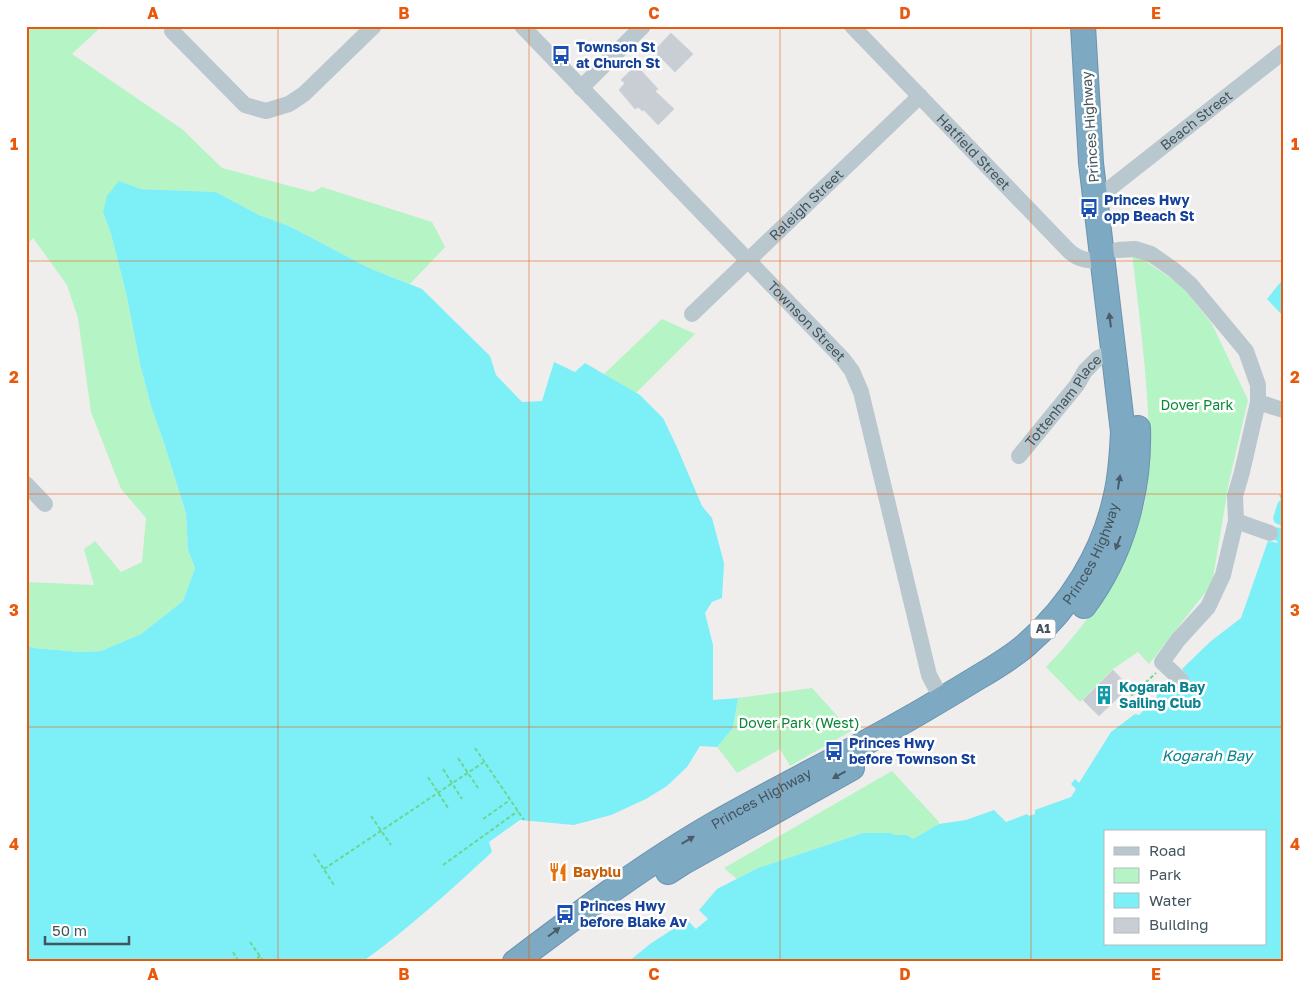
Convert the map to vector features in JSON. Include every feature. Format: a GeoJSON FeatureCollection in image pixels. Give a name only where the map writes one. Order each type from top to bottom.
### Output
{"type":"FeatureCollection","features":[{"type":"Feature","properties":{"kind":"highway","name":"Princes Highway"},"geometry":{"type":"LineString","coordinates":[[542,962],[618,905],[682,863],[849,770],[1018,671],[1049,646],[1076,617],[1099,582],[1117,547],[1131,504],[1138,466],[1139,443],[1136,399],[1088,131],[1083,26]]}},
{"type":"Feature","properties":{"kind":"highway","name":"Princes Highway"},"geometry":{"type":"LineString","coordinates":[[515,962],[663,855],[717,822],[942,700],[1002,663],[1026,646],[1042,631],[1076,589],[1100,545],[1108,524],[1116,495],[1122,453],[1122,432],[1114,351],[1109,189],[1102,109],[1098,26]]}},
{"type":"Feature","properties":{"kind":"street"},"geometry":{"type":"LineString","coordinates":[[172,31],[245,105],[266,111],[288,104],[304,94],[374,26]]}},
{"type":"Feature","properties":{"kind":"street","name":"Townson Street"},"geometry":{"type":"LineString","coordinates":[[522,26],[747,262],[843,359],[858,381],[929,675],[942,700]]}},
{"type":"Feature","properties":{"kind":"street"},"geometry":{"type":"LineString","coordinates":[[581,88],[643,26]]}},
{"type":"Feature","properties":{"kind":"street","name":"Hatfield Street"},"geometry":{"type":"LineString","coordinates":[[852,26],[1068,251],[1074,256],[1085,260],[1135,249],[1151,254],[1174,270],[1190,285],[1249,357],[1257,381],[1258,402],[1235,496],[1236,522],[1223,575],[1208,607],[1178,640],[1162,662],[1165,665]]}},
{"type":"Feature","properties":{"kind":"street","name":"Beach Street"},"geometry":{"type":"LineString","coordinates":[[1109,189],[1283,52]]}},
{"type":"Feature","properties":{"kind":"street","name":"Raleigh Street"},"geometry":{"type":"LineString","coordinates":[[692,314],[920,96]]}},
{"type":"Feature","properties":{"kind":"street","name":"Tottenham Place"},"geometry":{"type":"LineString","coordinates":[[1019,456],[1077,385],[1085,371],[1098,358],[1114,351]]}},
{"type":"Feature","properties":{"kind":"street"},"geometry":{"type":"LineString","coordinates":[[1258,402],[1283,410]]}},
{"type":"Feature","properties":{"kind":"street"},"geometry":{"type":"LineString","coordinates":[[26,484],[45,504]]}},
{"type":"Feature","properties":{"kind":"street"},"geometry":{"type":"LineString","coordinates":[[1236,522],[1270,533]]}},
{"type":"Feature","properties":{"kind":"street"},"geometry":{"type":"LineString","coordinates":[[1165,665],[1181,680]]}},
{"type":"Feature","properties":{"kind":"path"},"geometry":{"type":"LineString","coordinates":[[1126,690],[1132,696],[1165,665]]}},
{"type":"Feature","properties":{"kind":"path"},"geometry":{"type":"LineString","coordinates":[[1140,688],[1146,694]]}},
{"type":"Feature","properties":{"kind":"path"},"geometry":{"type":"LineString","coordinates":[[475,748],[524,820]]}},
{"type":"Feature","properties":{"kind":"path"},"geometry":{"type":"LineString","coordinates":[[458,758],[478,788]]}},
{"type":"Feature","properties":{"kind":"path"},"geometry":{"type":"LineString","coordinates":[[324,869],[484,762]]}},
{"type":"Feature","properties":{"kind":"path"},"geometry":{"type":"LineString","coordinates":[[443,769],[462,799]]}},
{"type":"Feature","properties":{"kind":"path"},"geometry":{"type":"LineString","coordinates":[[428,778],[448,808]]}},
{"type":"Feature","properties":{"kind":"path"},"geometry":{"type":"LineString","coordinates":[[483,819],[510,800]]}},
{"type":"Feature","properties":{"kind":"path"},"geometry":{"type":"LineString","coordinates":[[443,865],[518,811]]}},
{"type":"Feature","properties":{"kind":"path"},"geometry":{"type":"LineString","coordinates":[[371,816],[391,845]]}},
{"type":"Feature","properties":{"kind":"path"},"geometry":{"type":"LineString","coordinates":[[314,854],[334,884]]}},
{"type":"Feature","properties":{"kind":"path"},"geometry":{"type":"LineString","coordinates":[[250,942],[264,962]]}},
{"type":"Feature","properties":{"kind":"path"},"geometry":{"type":"LineString","coordinates":[[233,952],[239,962]]}},
{"type":"Feature","properties":{"kind":"path"},"geometry":{"type":"LineString","coordinates":[[252,962],[260,956]]}},
{"type":"Feature","properties":{"kind":"green space"},"geometry":{"type":"Polygon","coordinates":[[[26,26],[102,26],[72,54],[182,129],[222,168],[313,192],[322,187],[432,222],[445,247],[410,284],[369,268],[289,226],[259,215],[216,192],[140,189],[103,212],[111,234],[127,297],[140,364],[151,406],[186,515],[188,550],[195,568],[183,601],[141,634],[101,651],[81,652],[33,648],[26,645],[26,582],[94,585],[84,549],[95,541],[121,572],[142,562],[146,518],[121,489],[91,412],[78,318],[67,285],[33,238],[26,245],[26,26]]]}},
{"type":"Feature","properties":{"kind":"green space","name":"Dover Park"},"geometry":{"type":"Polygon","coordinates":[[[1132,252],[1181,285],[1212,324],[1248,400],[1229,482],[1212,584],[1149,664],[1138,652],[1113,669],[1080,702],[1046,667],[1076,633],[1115,576],[1142,513],[1147,487],[1149,441],[1147,394],[1132,252]]]}},
{"type":"Feature","properties":{"kind":"green space"},"geometry":{"type":"Polygon","coordinates":[[[662,319],[695,334],[636,393],[604,374],[662,319]]]}},
{"type":"Feature","properties":{"kind":"green space","name":"Dover Park (West)"},"geometry":{"type":"Polygon","coordinates":[[[812,688],[851,731],[790,766],[780,749],[737,773],[717,747],[733,728],[738,698],[812,688]]]}},
{"type":"Feature","properties":{"kind":"green space"},"geometry":{"type":"Polygon","coordinates":[[[892,771],[939,824],[913,839],[907,835],[891,833],[863,833],[758,868],[737,879],[724,868],[892,771]]]}},
{"type":"Feature","properties":{"kind":"water"},"geometry":{"type":"Polygon","coordinates":[[[119,181],[140,189],[216,192],[259,215],[289,226],[369,268],[422,289],[490,356],[496,375],[522,402],[542,401],[554,362],[575,372],[585,363],[640,395],[663,418],[702,506],[712,518],[724,563],[722,598],[712,602],[705,613],[713,645],[713,700],[738,698],[733,728],[717,747],[700,746],[687,767],[667,786],[646,799],[611,815],[574,825],[520,820],[489,842],[492,852],[460,881],[412,923],[362,962],[26,962],[26,645],[33,648],[81,652],[101,651],[141,634],[183,601],[195,568],[188,550],[186,514],[151,406],[140,364],[127,297],[111,234],[103,212],[107,196],[119,181]]]}},
{"type":"Feature","properties":{"kind":"water"},"geometry":{"type":"Polygon","coordinates":[[[1283,279],[1283,316],[1267,299],[1283,279]]]}},
{"type":"Feature","properties":{"kind":"water","name":"Kogarah Bay"},"geometry":{"type":"Polygon","coordinates":[[[1283,493],[1283,962],[628,962],[650,944],[687,920],[696,929],[708,919],[699,910],[717,889],[758,868],[863,833],[891,833],[907,835],[913,839],[939,824],[966,820],[994,810],[1006,822],[1027,814],[1029,816],[1035,814],[1035,810],[1071,797],[1076,789],[1071,784],[1075,779],[1079,783],[1111,732],[1135,714],[1139,715],[1157,698],[1156,691],[1167,684],[1174,684],[1186,674],[1182,669],[1211,641],[1241,618],[1268,541],[1278,543],[1269,537],[1273,527],[1281,528],[1280,525],[1275,523],[1273,518],[1278,502],[1281,500],[1279,495],[1283,493]]]}},
{"type":"Feature","properties":{"kind":"building"},"geometry":{"type":"Polygon","coordinates":[[[671,33],[693,54],[675,72],[654,51],[671,33]]]}},
{"type":"Feature","properties":{"kind":"building"},"geometry":{"type":"Polygon","coordinates":[[[636,65],[658,89],[655,91],[674,109],[658,125],[644,110],[642,111],[638,107],[635,109],[619,90],[625,83],[621,80],[636,65]]]}},
{"type":"Feature","properties":{"kind":"building","name":"Kogarah Bay Sailing Club"},"geometry":{"type":"Polygon","coordinates":[[[1113,670],[1129,687],[1099,716],[1083,700],[1113,670]]]}},
{"type":"Feature","properties":{"kind":"place","name":"Townson St at Church St"},"geometry":{"type":"Point","coordinates":[561,55]}},
{"type":"Feature","properties":{"kind":"place","name":"Princes Hwy opp Beach St"},"geometry":{"type":"Point","coordinates":[1089,208]}},
{"type":"Feature","properties":{"kind":"place","name":"Kogarah Bay Sailing Club"},"geometry":{"type":"Point","coordinates":[1104,695]}},
{"type":"Feature","properties":{"kind":"place","name":"Princes Hwy before Townson St"},"geometry":{"type":"Point","coordinates":[834,751]}},
{"type":"Feature","properties":{"kind":"place","name":"Bayblu"},"geometry":{"type":"Point","coordinates":[558,872]}},
{"type":"Feature","properties":{"kind":"place","name":"Princes Hwy before Blake Av"},"geometry":{"type":"Point","coordinates":[565,914]}}]}
